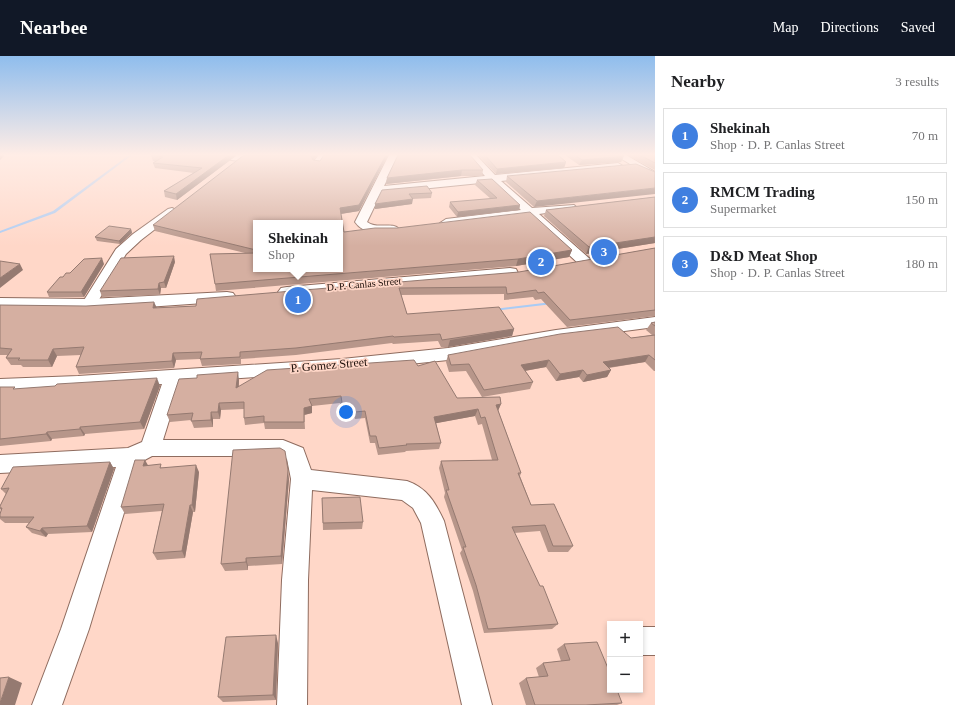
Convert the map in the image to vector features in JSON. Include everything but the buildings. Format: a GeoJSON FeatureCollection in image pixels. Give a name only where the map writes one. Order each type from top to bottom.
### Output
{"type":"FeatureCollection","features":[{"type":"Feature","properties":{"kind":"main road"},"geometry":{"type":"LineString","coordinates":[[565,265],[593,260]]}},
{"type":"Feature","properties":{"kind":"main road","name":"D. P. Canlas Street"},"geometry":{"type":"LineString","coordinates":[[273,293],[523,271]]}},
{"type":"Feature","properties":{"kind":"main road"},"geometry":{"type":"LineString","coordinates":[[0,304],[89,305],[242,296]]}},
{"type":"Feature","properties":{"kind":"street"},"geometry":{"type":"LineString","coordinates":[[381,185],[361,222],[370,229],[382,231],[404,228]]}},
{"type":"Feature","properties":{"kind":"street"},"geometry":{"type":"LineString","coordinates":[[379,190],[423,185]]}},
{"type":"Feature","properties":{"kind":"street"},"geometry":{"type":"LineString","coordinates":[[500,185],[530,212],[593,260]]}},
{"type":"Feature","properties":{"kind":"street"},"geometry":{"type":"LineString","coordinates":[[89,305],[121,252],[137,237],[179,206]]}},
{"type":"Feature","properties":{"kind":"street"},"geometry":{"type":"LineString","coordinates":[[433,225],[585,206]]}},
{"type":"Feature","properties":{"kind":"street","name":"P. Gomez Street"},"geometry":{"type":"LineString","coordinates":[[0,386],[342,365],[436,355],[556,335],[655,322]]}},
{"type":"Feature","properties":{"kind":"street"},"geometry":{"type":"LineString","coordinates":[[47,705],[140,453],[174,376]]}},
{"type":"Feature","properties":{"kind":"street"},"geometry":{"type":"LineString","coordinates":[[0,464],[140,453],[283,448],[296,454],[302,479],[295,580],[292,705]]}},
{"type":"Feature","properties":{"kind":"street"},"geometry":{"type":"LineString","coordinates":[[302,479],[407,491],[421,500],[432,522],[477,705]]}},
{"type":"Feature","properties":{"kind":"street"},"geometry":{"type":"LineString","coordinates":[[643,641],[655,641]]}},
{"type":"Feature","properties":{"kind":"waterway"},"geometry":{"type":"LineString","coordinates":[[0,232],[54,212],[90,185]]}},
{"type":"Feature","properties":{"kind":"waterway"},"geometry":{"type":"LineString","coordinates":[[494,310],[552,303]]}},
{"type":"Feature","properties":{"kind":"place","name":"D&D Meat Shop"},"geometry":{"type":"Point","coordinates":[604,252]}},
{"type":"Feature","properties":{"kind":"place","name":"RMCM Trading"},"geometry":{"type":"Point","coordinates":[541,262]}},
{"type":"Feature","properties":{"kind":"place","name":"Shekinah"},"geometry":{"type":"Point","coordinates":[298,300]}}]}
